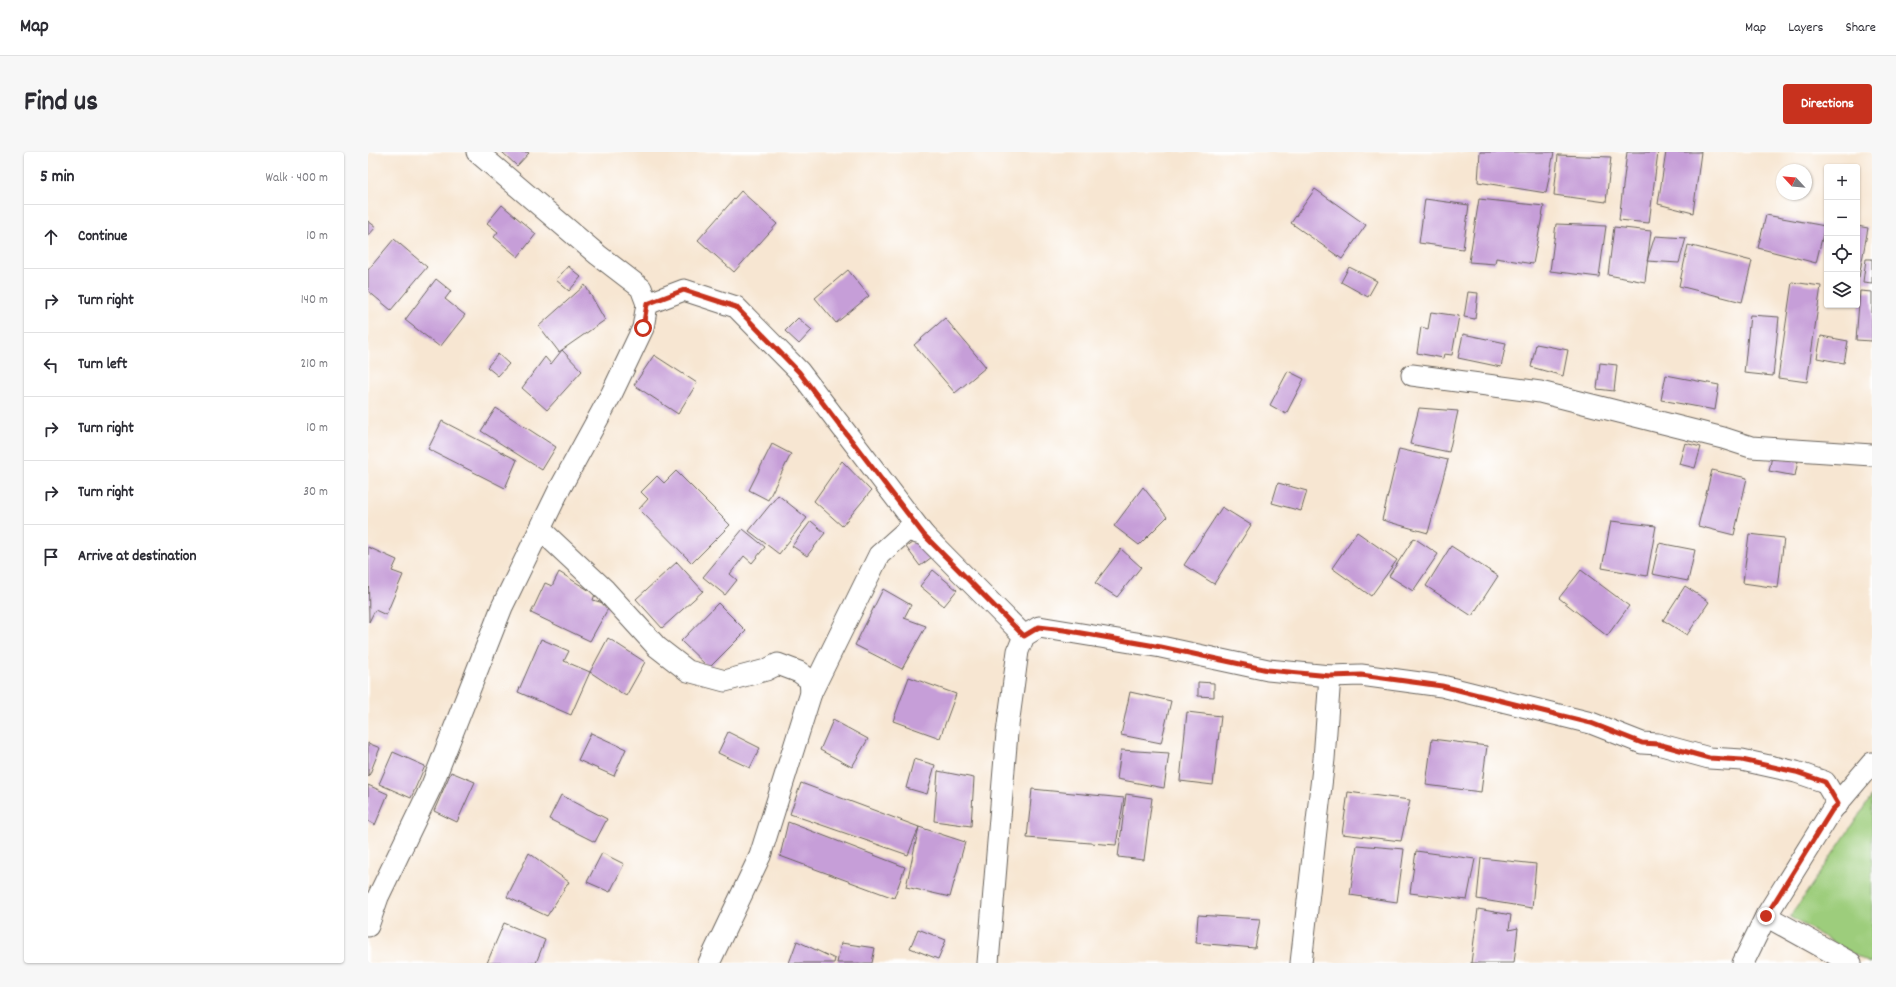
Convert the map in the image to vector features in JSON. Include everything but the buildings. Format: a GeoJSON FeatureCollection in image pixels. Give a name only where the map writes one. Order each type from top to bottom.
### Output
{"type":"FeatureCollection","features":[{"type":"Feature","properties":{"kind":"street"},"geometry":{"type":"LineString","coordinates":[[368,926],[378,897],[432,785],[502,608],[541,530],[558,492],[612,393],[643,328],[647,304],[641,288],[598,255],[477,152]]}},
{"type":"Feature","properties":{"kind":"street"},"geometry":{"type":"LineString","coordinates":[[647,304],[684,290],[736,307],[799,372],[924,535],[1024,636]]}},
{"type":"Feature","properties":{"kind":"street"},"geometry":{"type":"LineString","coordinates":[[1412,375],[1540,392],[1723,438],[1751,447],[1872,456]]}},
{"type":"Feature","properties":{"kind":"street"},"geometry":{"type":"LineString","coordinates":[[541,530],[605,590],[657,647],[688,670],[725,681],[766,670],[778,664],[799,672],[810,680],[811,693]]}},
{"type":"Feature","properties":{"kind":"street"},"geometry":{"type":"LineString","coordinates":[[709,963],[760,856],[811,693],[878,555],[906,530],[924,535]]}},
{"type":"Feature","properties":{"kind":"street"},"geometry":{"type":"LineString","coordinates":[[988,963],[1007,733],[1018,651],[1024,636],[1039,627],[1161,647],[1268,670],[1330,676],[1361,675],[1442,686],[1591,723],[1642,743],[1658,744],[1709,758],[1742,760],[1796,772],[1825,782],[1838,804]]}},
{"type":"Feature","properties":{"kind":"street"},"geometry":{"type":"LineString","coordinates":[[1301,963],[1322,774],[1330,676]]}},
{"type":"Feature","properties":{"kind":"street"},"geometry":{"type":"LineString","coordinates":[[1743,963],[1766,916],[1832,810],[1872,763]]}},
{"type":"Feature","properties":{"kind":"street"},"geometry":{"type":"LineString","coordinates":[[1766,916],[1851,963]]}},
{"type":"Feature","properties":{"kind":"green space"},"geometry":{"type":"Polygon","coordinates":[[[1872,796],[1872,963],[1869,963],[1790,917],[1872,796]]]}},
{"type":"Feature","properties":{"kind":"route"},"geometry":{"type":"LineString","coordinates":[[643,328],[647,304],[684,290],[736,307],[799,372],[924,535],[1024,636],[1039,627],[1161,647],[1268,670],[1330,676],[1361,675],[1442,686],[1591,723],[1642,743],[1658,744],[1709,758],[1742,760],[1796,772],[1825,782],[1838,804],[1832,810],[1766,916]]}}]}
